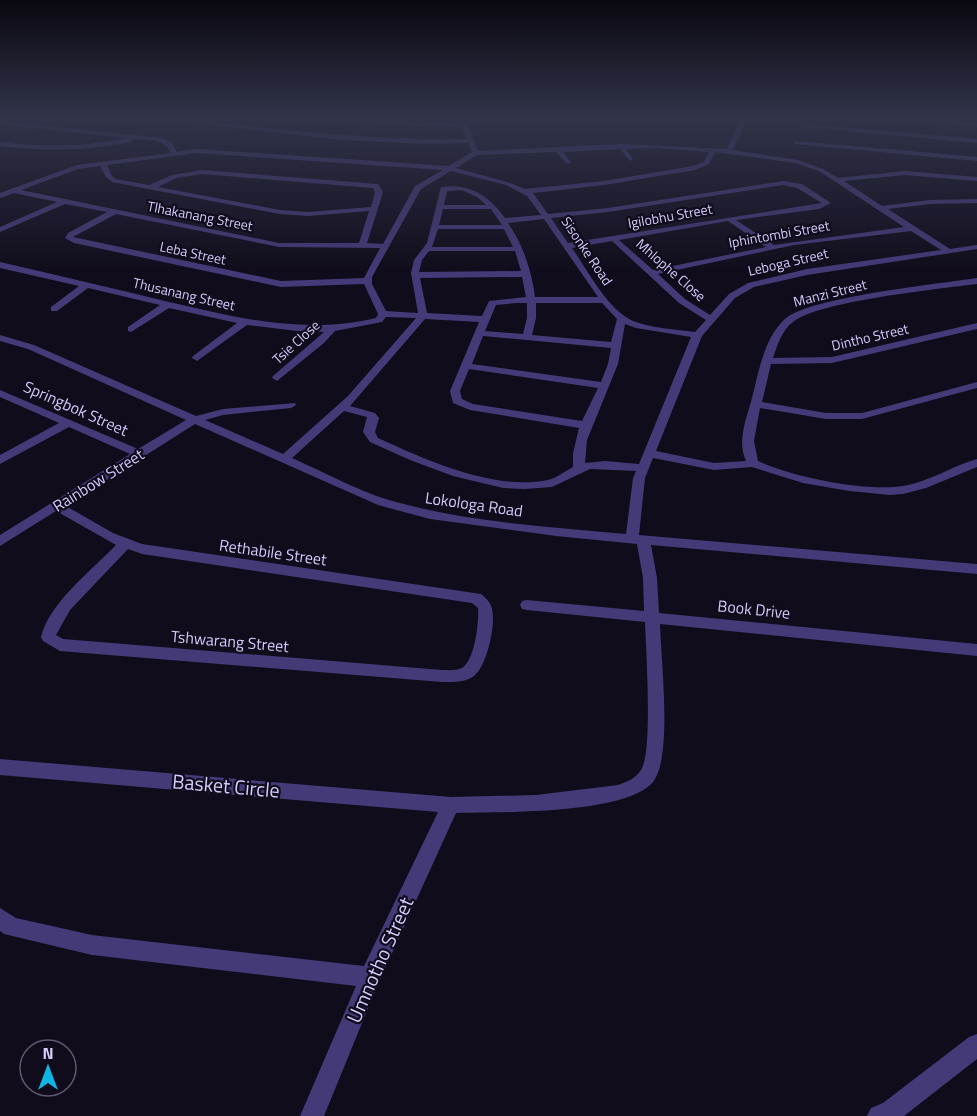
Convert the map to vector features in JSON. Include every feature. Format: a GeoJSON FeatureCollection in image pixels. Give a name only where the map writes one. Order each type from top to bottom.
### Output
{"type":"FeatureCollection","features":[{"type":"Feature","properties":{"kind":"street"},"geometry":{"type":"LineString","coordinates":[[0,196],[68,170],[79,168]]}},
{"type":"Feature","properties":{"kind":"street"},"geometry":{"type":"LineString","coordinates":[[105,168],[114,181],[280,212],[308,214],[372,209]]}},
{"type":"Feature","properties":{"kind":"street"},"geometry":{"type":"LineString","coordinates":[[447,168],[527,191],[604,183],[695,168]]}},
{"type":"Feature","properties":{"kind":"street"},"geometry":{"type":"LineString","coordinates":[[447,168],[425,182],[413,194],[383,246],[367,281],[382,314],[483,319]]}},
{"type":"Feature","properties":{"kind":"street"},"geometry":{"type":"LineString","coordinates":[[818,168],[948,251]]}},
{"type":"Feature","properties":{"kind":"street"},"geometry":{"type":"LineString","coordinates":[[150,188],[174,176],[193,173],[375,186],[379,190],[362,246]]}},
{"type":"Feature","properties":{"kind":"street"},"geometry":{"type":"LineString","coordinates":[[838,180],[905,173],[977,179]]}},
{"type":"Feature","properties":{"kind":"street","name":"Igilobhu Street"},"geometry":{"type":"LineString","coordinates":[[547,216],[620,208],[727,190],[792,183],[827,203],[819,207],[567,246]]}},
{"type":"Feature","properties":{"kind":"street"},"geometry":{"type":"LineString","coordinates":[[423,316],[415,275],[418,260],[429,249],[444,189],[455,188],[480,195],[493,207],[518,249],[528,274],[532,300],[532,317],[526,338]]}},
{"type":"Feature","properties":{"kind":"street","name":"Tlhakanang Street"},"geometry":{"type":"LineString","coordinates":[[13,191],[279,245],[383,246]]}},
{"type":"Feature","properties":{"kind":"street","name":"Sisonke Road"},"geometry":{"type":"LineString","coordinates":[[527,191],[547,216],[604,300],[622,320]]}},
{"type":"Feature","properties":{"kind":"street"},"geometry":{"type":"LineString","coordinates":[[958,201],[977,211]]}},
{"type":"Feature","properties":{"kind":"street"},"geometry":{"type":"LineString","coordinates":[[880,208],[977,201]]}},
{"type":"Feature","properties":{"kind":"street"},"geometry":{"type":"LineString","coordinates":[[0,230],[63,202]]}},
{"type":"Feature","properties":{"kind":"street"},"geometry":{"type":"LineString","coordinates":[[439,207],[493,207]]}},
{"type":"Feature","properties":{"kind":"street","name":"Leba Street"},"geometry":{"type":"LineString","coordinates":[[114,212],[69,238],[74,242],[281,284],[367,281]]}},
{"type":"Feature","properties":{"kind":"street"},"geometry":{"type":"LineString","coordinates":[[434,227],[505,224],[547,216]]}},
{"type":"Feature","properties":{"kind":"street"},"geometry":{"type":"LineString","coordinates":[[730,219],[772,247]]}},
{"type":"Feature","properties":{"kind":"street","name":"Iphintombi Street"},"geometry":{"type":"LineString","coordinates":[[652,273],[772,247],[912,228]]}},
{"type":"Feature","properties":{"kind":"street","name":"Mhlophe Close"},"geometry":{"type":"LineString","coordinates":[[615,240],[682,301],[711,319]]}},
{"type":"Feature","properties":{"kind":"street","name":"Leboga Street"},"geometry":{"type":"LineString","coordinates":[[652,617],[650,578],[637,540],[634,503],[642,468],[697,335],[711,319],[732,296],[751,285],[841,266],[977,247]]}},
{"type":"Feature","properties":{"kind":"street"},"geometry":{"type":"LineString","coordinates":[[429,249],[518,249]]}},
{"type":"Feature","properties":{"kind":"street","name":"Thusanang Street"},"geometry":{"type":"LineString","coordinates":[[0,265],[245,322],[282,327],[333,327],[365,324],[379,320],[382,314]]}},
{"type":"Feature","properties":{"kind":"street"},"geometry":{"type":"LineString","coordinates":[[415,275],[528,274]]}},
{"type":"Feature","properties":{"kind":"street","name":"Manzi Street"},"geometry":{"type":"LineString","coordinates":[[753,462],[747,447],[756,404],[767,361],[786,323],[798,314],[879,296],[977,281]]}},
{"type":"Feature","properties":{"kind":"street"},"geometry":{"type":"LineString","coordinates":[[54,309],[86,285]]}},
{"type":"Feature","properties":{"kind":"street"},"geometry":{"type":"LineString","coordinates":[[584,425],[462,404],[455,397],[455,391],[467,366],[489,305],[494,302],[532,300],[604,300]]}},
{"type":"Feature","properties":{"kind":"street"},"geometry":{"type":"LineString","coordinates":[[131,328],[168,304]]}},
{"type":"Feature","properties":{"kind":"street"},"geometry":{"type":"LineString","coordinates":[[284,459],[343,407],[423,316]]}},
{"type":"Feature","properties":{"kind":"street"},"geometry":{"type":"LineString","coordinates":[[579,468],[578,450],[584,425],[605,386],[613,365],[616,333],[622,320],[697,335]]}},
{"type":"Feature","properties":{"kind":"street"},"geometry":{"type":"LineString","coordinates":[[197,358],[245,322]]}},
{"type":"Feature","properties":{"kind":"street","name":"Dintho Street"},"geometry":{"type":"LineString","coordinates":[[767,361],[832,360],[977,326]]}},
{"type":"Feature","properties":{"kind":"street","name":"Tsie Close"},"geometry":{"type":"LineString","coordinates":[[277,378],[321,341],[333,327]]}},
{"type":"Feature","properties":{"kind":"street"},"geometry":{"type":"LineString","coordinates":[[479,333],[615,345]]}},
{"type":"Feature","properties":{"kind":"street","name":"Lokologa Road"},"geometry":{"type":"LineString","coordinates":[[0,338],[31,347],[407,511],[556,532],[977,569]]}},
{"type":"Feature","properties":{"kind":"street"},"geometry":{"type":"LineString","coordinates":[[467,366],[605,386]]}},
{"type":"Feature","properties":{"kind":"street"},"geometry":{"type":"LineString","coordinates":[[756,404],[826,416],[862,416],[977,385]]}},
{"type":"Feature","properties":{"kind":"street","name":"Springbok Street"},"geometry":{"type":"LineString","coordinates":[[0,393],[138,454]]}},
{"type":"Feature","properties":{"kind":"street","name":"Rainbow Street"},"geometry":{"type":"LineString","coordinates":[[0,541],[195,419],[223,412],[291,405]]}},
{"type":"Feature","properties":{"kind":"street"},"geometry":{"type":"LineString","coordinates":[[343,407],[371,415],[373,418],[369,432],[374,440],[472,477],[510,484],[544,485],[562,480],[579,468],[594,465],[642,468]]}},
{"type":"Feature","properties":{"kind":"street"},"geometry":{"type":"LineString","coordinates":[[212,426],[248,410]]}},
{"type":"Feature","properties":{"kind":"street"},"geometry":{"type":"LineString","coordinates":[[2,457],[68,423]]}},
{"type":"Feature","properties":{"kind":"street"},"geometry":{"type":"LineString","coordinates":[[649,453],[716,467],[732,467],[753,462],[760,467],[780,472],[882,492],[917,486],[977,463]]}},
{"type":"Feature","properties":{"kind":"street"},"geometry":{"type":"LineString","coordinates":[[962,469],[977,478]]}},
{"type":"Feature","properties":{"kind":"street","name":"Rethabile Street"},"geometry":{"type":"LineString","coordinates":[[57,506],[124,545],[168,554],[467,595],[481,602],[486,612]]}},
{"type":"Feature","properties":{"kind":"street","name":"Tshwarang Street"},"geometry":{"type":"LineString","coordinates":[[124,545],[54,620],[48,637],[52,642],[60,645],[454,676],[464,674],[475,665],[479,657],[486,612]]}},
{"type":"Feature","properties":{"kind":"street","name":"Book Drive"},"geometry":{"type":"LineString","coordinates":[[528,605],[977,650]]}},
{"type":"Feature","properties":{"kind":"street","name":"Basket Circle"},"geometry":{"type":"LineString","coordinates":[[0,767],[451,805],[536,803],[619,793],[636,786],[648,775],[653,761],[656,741],[652,617]]}},
{"type":"Feature","properties":{"kind":"street","name":"Umnotho Street"},"geometry":{"type":"LineString","coordinates":[[312,1116],[370,977],[451,805]]}},
{"type":"Feature","properties":{"kind":"street"},"geometry":{"type":"LineString","coordinates":[[0,918],[11,927],[92,945],[370,977]]}},
{"type":"Feature","properties":{"kind":"street"},"geometry":{"type":"LineString","coordinates":[[886,1115],[977,1045]]}}]}
